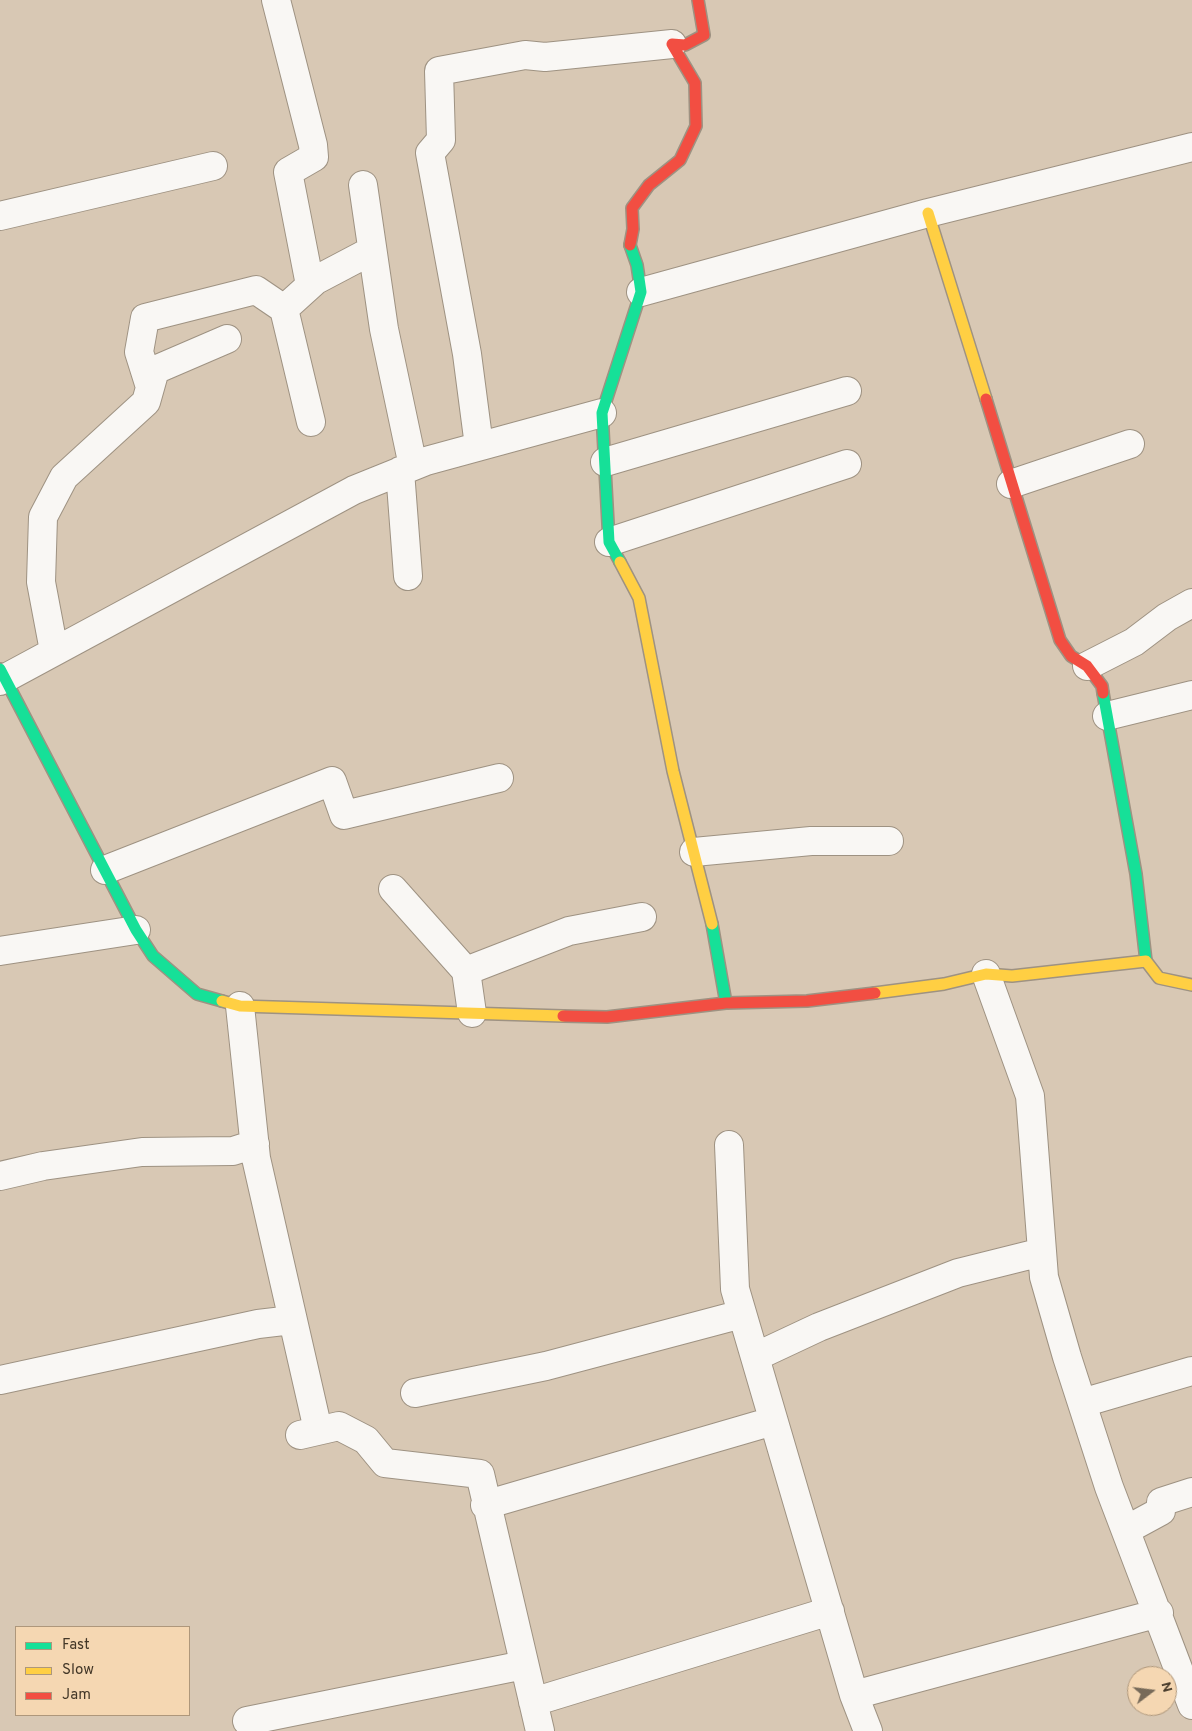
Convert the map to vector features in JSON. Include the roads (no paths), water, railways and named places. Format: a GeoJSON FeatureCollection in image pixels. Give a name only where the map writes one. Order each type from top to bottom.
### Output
{"type":"FeatureCollection","features":[{"type":"Feature","properties":{"kind":"street"},"geometry":{"type":"LineString","coordinates":[[276,0],[313,145],[314,157],[288,172],[310,285]]}},
{"type":"Feature","properties":{"kind":"street"},"geometry":{"type":"LineString","coordinates":[[479,446],[467,354],[430,152],[441,140],[439,70],[525,55],[545,56],[672,44],[685,45],[704,35],[698,0]]}},
{"type":"Feature","properties":{"kind":"street"},"geometry":{"type":"LineString","coordinates":[[672,44],[694,84],[696,126],[680,160],[648,185],[632,208],[633,229],[630,248],[637,265],[641,292],[602,413],[610,542],[639,598],[673,771],[710,917],[726,1003]]}},
{"type":"Feature","properties":{"kind":"street"},"geometry":{"type":"LineString","coordinates":[[641,292],[928,213],[1192,147]]}},
{"type":"Feature","properties":{"kind":"street"},"geometry":{"type":"LineString","coordinates":[[0,216],[213,166]]}},
{"type":"Feature","properties":{"kind":"street"},"geometry":{"type":"LineString","coordinates":[[363,185],[371,251],[407,469],[408,576]]}},
{"type":"Feature","properties":{"kind":"street"},"geometry":{"type":"LineString","coordinates":[[928,213],[1060,640],[1072,656],[1087,666],[1102,686],[1136,874],[1146,961],[1159,978],[1192,985]]}},
{"type":"Feature","properties":{"kind":"street"},"geometry":{"type":"LineString","coordinates":[[284,309],[316,280],[371,251]]}},
{"type":"Feature","properties":{"kind":"street"},"geometry":{"type":"LineString","coordinates":[[150,386],[139,352],[145,318],[256,290],[284,309],[312,422]]}},
{"type":"Feature","properties":{"kind":"street"},"geometry":{"type":"LineString","coordinates":[[54,651],[40,582],[43,517],[64,477],[146,402],[155,370],[227,339]]}},
{"type":"Feature","properties":{"kind":"street"},"geometry":{"type":"LineString","coordinates":[[605,462],[847,391]]}},
{"type":"Feature","properties":{"kind":"street"},"geometry":{"type":"LineString","coordinates":[[602,413],[479,446],[407,469],[354,490],[54,651],[2,676],[136,930],[153,956],[197,994],[240,1006],[607,1017],[726,1003],[807,1001],[944,984],[986,974],[1012,976],[1146,961]]}},
{"type":"Feature","properties":{"kind":"street"},"geometry":{"type":"LineString","coordinates":[[1011,484],[1130,444]]}},
{"type":"Feature","properties":{"kind":"street"},"geometry":{"type":"LineString","coordinates":[[610,542],[847,464]]}},
{"type":"Feature","properties":{"kind":"street"},"geometry":{"type":"LineString","coordinates":[[1087,666],[1134,642],[1167,618],[1192,603]]}},
{"type":"Feature","properties":{"kind":"street"},"geometry":{"type":"LineString","coordinates":[[1107,716],[1192,695]]}},
{"type":"Feature","properties":{"kind":"street"},"geometry":{"type":"LineString","coordinates":[[105,870],[332,781],[344,816],[499,778]]}},
{"type":"Feature","properties":{"kind":"street"},"geometry":{"type":"LineString","coordinates":[[694,852],[811,841],[889,841]]}},
{"type":"Feature","properties":{"kind":"street"},"geometry":{"type":"LineString","coordinates":[[393,889],[466,971],[472,1013]]}},
{"type":"Feature","properties":{"kind":"street"},"geometry":{"type":"LineString","coordinates":[[466,971],[569,931],[642,917]]}},
{"type":"Feature","properties":{"kind":"street"},"geometry":{"type":"LineString","coordinates":[[0,951],[136,930]]}},
{"type":"Feature","properties":{"kind":"street"},"geometry":{"type":"LineString","coordinates":[[986,974],[1030,1096],[1044,1277],[1109,1487],[1159,1613],[1192,1705]]}},
{"type":"Feature","properties":{"kind":"street"},"geometry":{"type":"LineString","coordinates":[[240,1006],[255,1144],[292,1320],[309,1433],[339,1426],[366,1440],[385,1463],[480,1474],[485,1505],[540,1731]]}},
{"type":"Feature","properties":{"kind":"street"},"geometry":{"type":"LineString","coordinates":[[0,1176],[43,1166],[142,1152],[233,1151],[255,1144]]}},
{"type":"Feature","properties":{"kind":"street"},"geometry":{"type":"LineString","coordinates":[[729,1145],[735,1289],[854,1695],[868,1731]]}},
{"type":"Feature","properties":{"kind":"street"},"geometry":{"type":"LineString","coordinates":[[755,1357],[820,1327],[958,1273],[1042,1252]]}},
{"type":"Feature","properties":{"kind":"street"},"geometry":{"type":"LineString","coordinates":[[416,1393],[546,1366],[742,1314]]}},
{"type":"Feature","properties":{"kind":"street"},"geometry":{"type":"LineString","coordinates":[[0,1380],[258,1324],[292,1320]]}},
{"type":"Feature","properties":{"kind":"street"},"geometry":{"type":"LineString","coordinates":[[1082,1403],[1192,1371]]}},
{"type":"Feature","properties":{"kind":"street"},"geometry":{"type":"LineString","coordinates":[[485,1505],[773,1421]]}},
{"type":"Feature","properties":{"kind":"street"},"geometry":{"type":"LineString","coordinates":[[1126,1530],[1161,1511],[1161,1502],[1192,1492]]}},
{"type":"Feature","properties":{"kind":"street"},"geometry":{"type":"LineString","coordinates":[[533,1702],[830,1610]]}},
{"type":"Feature","properties":{"kind":"street"},"geometry":{"type":"LineString","coordinates":[[854,1695],[1159,1613]]}},
{"type":"Feature","properties":{"kind":"street"},"geometry":{"type":"LineString","coordinates":[[247,1721],[524,1665]]}}]}
